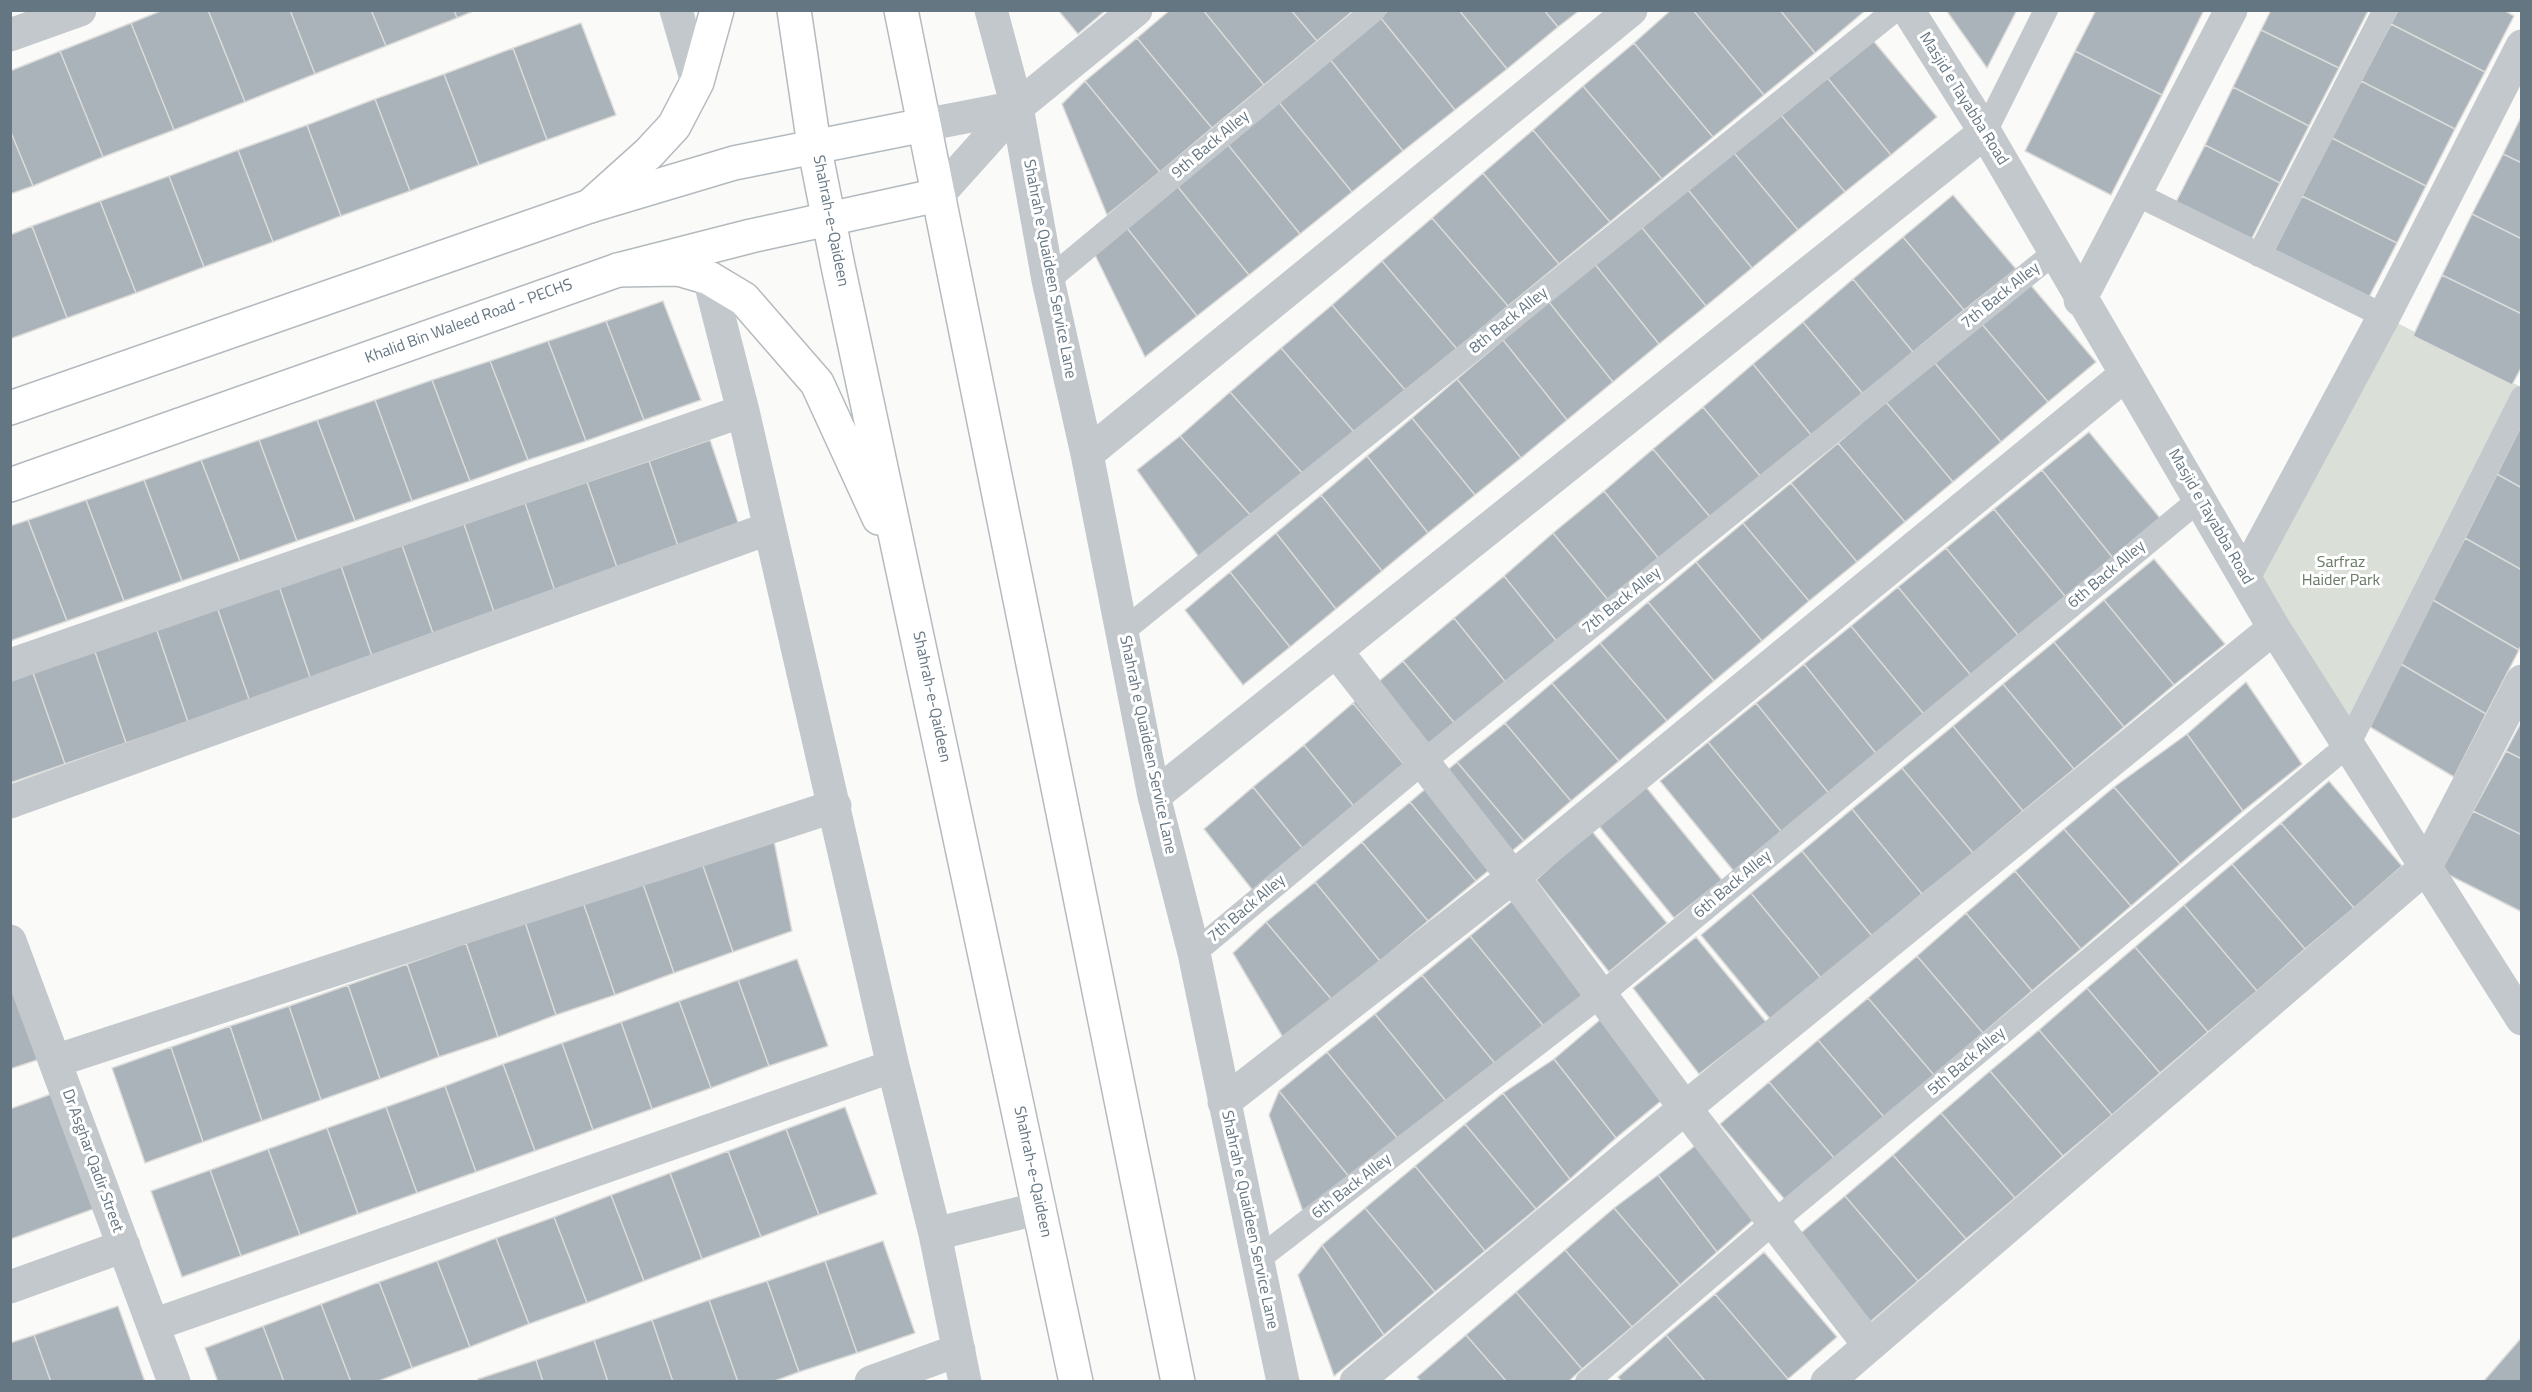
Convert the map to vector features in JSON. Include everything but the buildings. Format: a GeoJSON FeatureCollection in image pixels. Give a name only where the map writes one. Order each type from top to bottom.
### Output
{"type":"FeatureCollection","features":[{"type":"Feature","properties":{"kind":"main road"},"geometry":{"type":"LineString","coordinates":[[590,206],[649,153],[674,126],[697,82],[717,10]]}},
{"type":"Feature","properties":{"kind":"main road","name":"Shahrah-e-Qaideen"},"geometry":{"type":"LineString","coordinates":[[794,10],[814,145],[829,219],[1076,1382]]}},
{"type":"Feature","properties":{"kind":"main road"},"geometry":{"type":"LineString","coordinates":[[900,10],[1178,1382]]}},
{"type":"Feature","properties":{"kind":"main road"},"geometry":{"type":"LineString","coordinates":[[10,408],[590,206],[734,163],[814,145],[924,125]]}},
{"type":"Feature","properties":{"kind":"main road","name":"Khalid Bin Waleed Road - PECHS"},"geometry":{"type":"LineString","coordinates":[[10,485],[618,270],[939,195]]}},
{"type":"Feature","properties":{"kind":"main road"},"geometry":{"type":"LineString","coordinates":[[618,270],[678,269],[709,278],[744,299],[817,383],[879,519],[940,734]]}},
{"type":"Feature","properties":{"kind":"street"},"geometry":{"type":"LineString","coordinates":[[10,35],[80,10]]}},
{"type":"Feature","properties":{"kind":"street"},"geometry":{"type":"LineString","coordinates":[[676,10],[697,82]]}},
{"type":"Feature","properties":{"kind":"street","name":"Shahrah e Quaideen Service Lane"},"geometry":{"type":"LineString","coordinates":[[991,10],[1017,107],[1048,280],[1087,454],[1154,796],[1194,953],[1283,1382]]}},
{"type":"Feature","properties":{"kind":"street"},"geometry":{"type":"LineString","coordinates":[[939,195],[1017,107],[1136,10]]}},
{"type":"Feature","properties":{"kind":"street"},"geometry":{"type":"LineString","coordinates":[[1087,454],[1631,10]]}},
{"type":"Feature","properties":{"kind":"street","name":"Masjid e Tayabba Road"},"geometry":{"type":"LineString","coordinates":[[1908,10],[1985,132],[2080,300],[2245,575],[2274,628],[2521,1016]]}},
{"type":"Feature","properties":{"kind":"street"},"geometry":{"type":"LineString","coordinates":[[2080,300],[2231,10]]}},
{"type":"Feature","properties":{"kind":"street"},"geometry":{"type":"LineString","coordinates":[[2245,575],[2384,316],[2522,46]]}},
{"type":"Feature","properties":{"kind":"street"},"geometry":{"type":"LineString","coordinates":[[924,125],[1017,107]]}},
{"type":"Feature","properties":{"kind":"street"},"geometry":{"type":"LineString","coordinates":[[1154,796],[1985,132]]}},
{"type":"Feature","properties":{"kind":"street"},"geometry":{"type":"LineString","coordinates":[[709,278],[743,411],[893,1066],[935,1234],[965,1382]]}},
{"type":"Feature","properties":{"kind":"street"},"geometry":{"type":"LineString","coordinates":[[1224,1102],[1513,877],[2126,375]]}},
{"type":"Feature","properties":{"kind":"street"},"geometry":{"type":"LineString","coordinates":[[10,665],[743,411]]}},
{"type":"Feature","properties":{"kind":"street"},"geometry":{"type":"LineString","coordinates":[[10,802],[770,528]]}},
{"type":"Feature","properties":{"kind":"street"},"geometry":{"type":"LineString","coordinates":[[1356,1382],[1685,1108],[2274,628]]}},
{"type":"Feature","properties":{"kind":"street"},"geometry":{"type":"LineString","coordinates":[[1336,652],[1513,877],[1685,1108],[1869,1345]]}},
{"type":"Feature","properties":{"kind":"street"},"geometry":{"type":"LineString","coordinates":[[1827,1382],[2425,868],[2522,681]]}},
{"type":"Feature","properties":{"kind":"street"},"geometry":{"type":"LineString","coordinates":[[55,1061],[835,806]]}},
{"type":"Feature","properties":{"kind":"street","name":"Dr Asghar Qadir Street"},"geometry":{"type":"LineString","coordinates":[[10,941],[174,1382]]}},
{"type":"Feature","properties":{"kind":"street"},"geometry":{"type":"LineString","coordinates":[[153,1325],[893,1066]]}},
{"type":"Feature","properties":{"kind":"street"},"geometry":{"type":"LineString","coordinates":[[935,1234],[1040,1208]]}},
{"type":"Feature","properties":{"kind":"street"},"geometry":{"type":"LineString","coordinates":[[10,1287],[124,1246]]}},
{"type":"Feature","properties":{"kind":"street"},"geometry":{"type":"LineString","coordinates":[[871,1382],[959,1350]]}},
{"type":"Feature","properties":{"kind":"lane","name":"9th Back Alley"},"geometry":{"type":"LineString","coordinates":[[1048,280],[1374,10]]}},
{"type":"Feature","properties":{"kind":"lane","name":"8th Back Alley"},"geometry":{"type":"LineString","coordinates":[[1123,631],[1895,10]]}},
{"type":"Feature","properties":{"kind":"lane"},"geometry":{"type":"LineString","coordinates":[[1985,132],[2046,10]]}},
{"type":"Feature","properties":{"kind":"lane"},"geometry":{"type":"LineString","coordinates":[[2259,255],[2385,10]]}},
{"type":"Feature","properties":{"kind":"lane"},"geometry":{"type":"LineString","coordinates":[[2136,194],[2384,316]]}},
{"type":"Feature","properties":{"kind":"lane","name":"7th Back Alley"},"geometry":{"type":"LineString","coordinates":[[1194,953],[1423,762],[2054,253]]}},
{"type":"Feature","properties":{"kind":"lane"},"geometry":{"type":"LineString","coordinates":[[2348,746],[2522,398]]}},
{"type":"Feature","properties":{"kind":"lane","name":"6th Back Alley"},"geometry":{"type":"LineString","coordinates":[[1257,1260],[1602,994],[2200,499]]}},
{"type":"Feature","properties":{"kind":"lane","name":"5th Back Alley"},"geometry":{"type":"LineString","coordinates":[[1587,1382],[1774,1222],[2348,746]]}},
{"type":"Feature","properties":{"kind":"green space","name":"Sarfraz Haider Park"},"geometry":{"type":"Polygon","coordinates":[[[2384,316],[2521,387],[2348,745],[2245,575],[2384,316]]]}}]}
